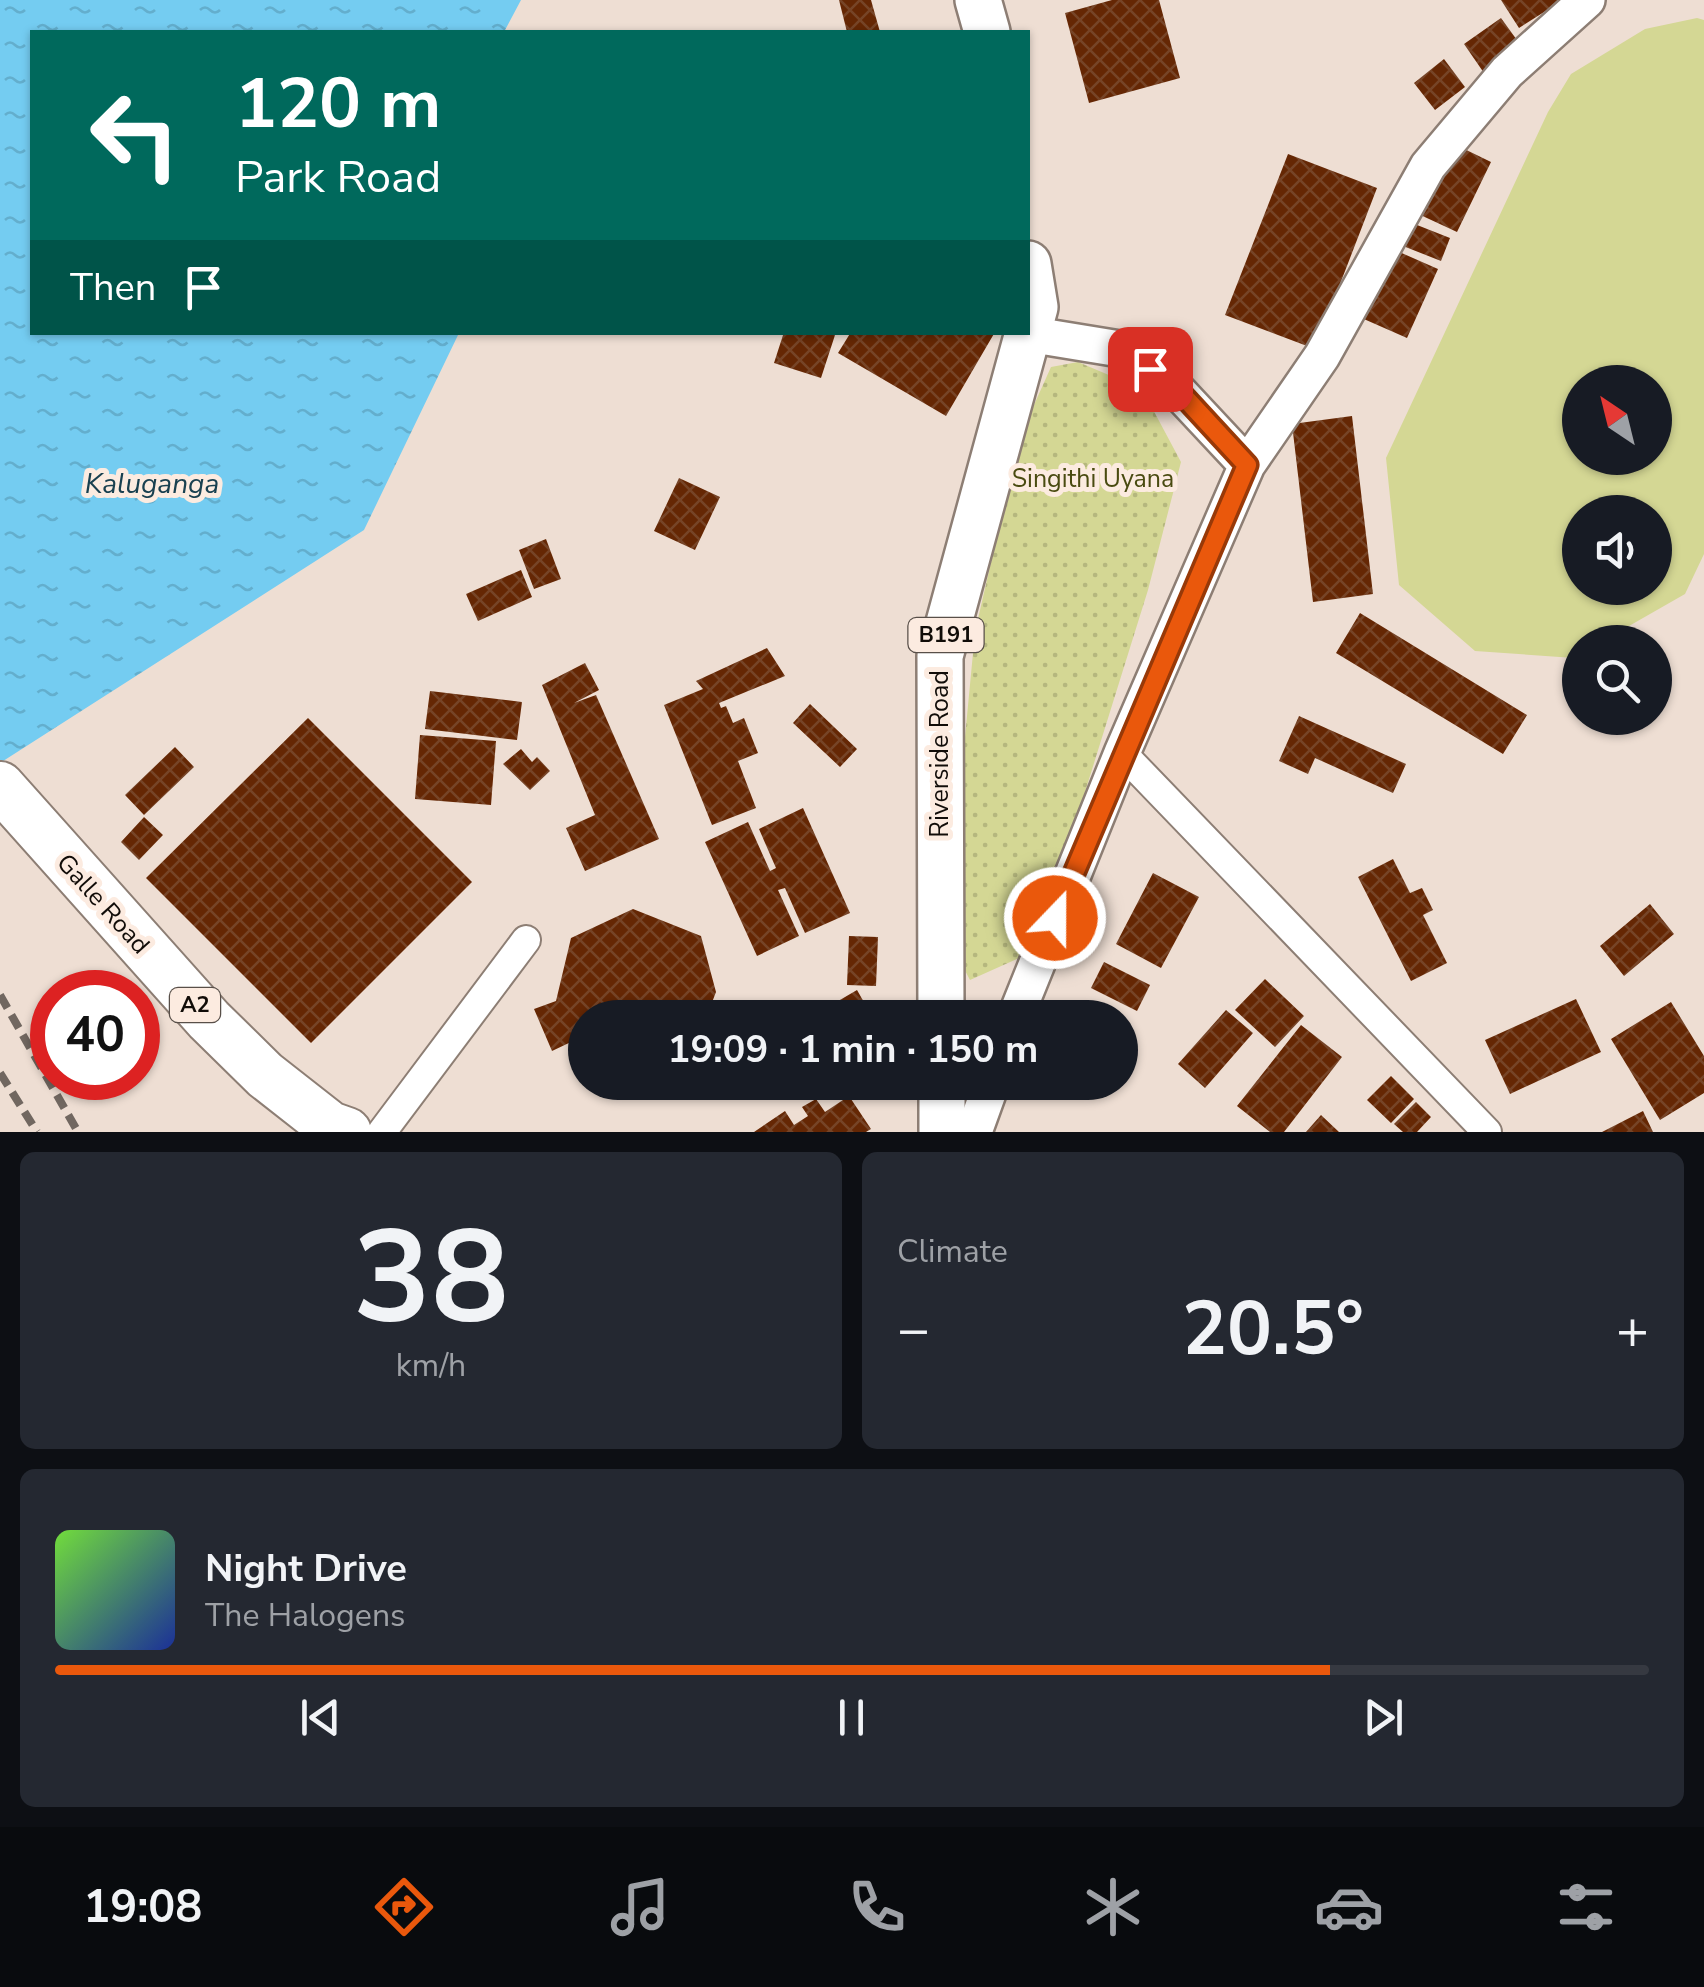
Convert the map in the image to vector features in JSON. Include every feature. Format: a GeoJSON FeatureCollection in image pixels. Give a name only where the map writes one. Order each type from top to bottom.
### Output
{"type":"FeatureCollection","features":[{"type":"Feature","properties":{"kind":"highway","name":"Galle Road"},"geometry":{"type":"LineString","coordinates":[[0,786],[60,858],[265,1075],[330,1126],[348,1132]]}},
{"type":"Feature","properties":{"kind":"main road"},"geometry":{"type":"LineString","coordinates":[[978,0],[986,30]]}},
{"type":"Feature","properties":{"kind":"main road","name":"Riverside Road"},"geometry":{"type":"LineString","coordinates":[[1030,277],[1035,308],[1030,327]]}},
{"type":"Feature","properties":{"kind":"main road","name":"Riverside Road"},"geometry":{"type":"LineString","coordinates":[[941,1000],[940,656],[1028,335]]}},
{"type":"Feature","properties":{"kind":"main road"},"geometry":{"type":"LineString","coordinates":[[942,1100],[942,1132]]}},
{"type":"Feature","properties":{"kind":"street"},"geometry":{"type":"LineString","coordinates":[[1022,1000],[1122,753],[1247,465],[1322,356],[1428,166],[1506,72],[1587,0]]}},
{"type":"Feature","properties":{"kind":"street"},"geometry":{"type":"LineString","coordinates":[[1030,334],[1126,350],[1176,388],[1247,465]]}},
{"type":"Feature","properties":{"kind":"street"},"geometry":{"type":"LineString","coordinates":[[1122,753],[1486,1132]]}},
{"type":"Feature","properties":{"kind":"street"},"geometry":{"type":"LineString","coordinates":[[382,1132],[526,940]]}},
{"type":"Feature","properties":{"kind":"street"},"geometry":{"type":"LineString","coordinates":[[974,1132],[986,1100]]}},
{"type":"Feature","properties":{"kind":"green space"},"geometry":{"type":"Polygon","coordinates":[[[1697,18],[1704,20],[1704,554],[1685,594],[1672,601],[1672,495],[1562,495],[1562,605],[1666,605],[1631,625],[1562,625],[1562,657],[1475,651],[1399,585],[1386,458],[1548,112],[1571,74],[1645,29],[1697,18]]]}},
{"type":"Feature","properties":{"kind":"green space","name":"Singithi Uyana"},"geometry":{"type":"Polygon","coordinates":[[[1078,362],[1142,389],[1181,462],[1148,590],[1080,808],[1019,958],[970,980],[950,942],[964,854],[965,737],[975,632],[1020,436],[1051,367],[1078,362]]]}},
{"type":"Feature","properties":{"kind":"water","name":"Kaluganga"},"geometry":{"type":"Polygon","coordinates":[[[0,0],[521,0],[505,30],[30,30],[30,335],[458,335],[364,530],[0,763],[0,0]]]}},
{"type":"Feature","properties":{"kind":"building"},"geometry":{"type":"Polygon","coordinates":[[[839,0],[871,0],[879,30],[846,30],[839,0]]]}},
{"type":"Feature","properties":{"kind":"building"},"geometry":{"type":"Polygon","coordinates":[[[1112,0],[1159,0],[1180,78],[1089,103],[1065,13],[1112,0]]]}},
{"type":"Feature","properties":{"kind":"building"},"geometry":{"type":"Polygon","coordinates":[[[1501,0],[1563,0],[1519,28],[1501,0]]]}},
{"type":"Feature","properties":{"kind":"building"},"geometry":{"type":"Polygon","coordinates":[[[1501,18],[1522,47],[1484,73],[1464,44],[1501,18]]]}},
{"type":"Feature","properties":{"kind":"building"},"geometry":{"type":"Polygon","coordinates":[[[1444,59],[1465,87],[1435,110],[1414,83],[1444,59]]]}},
{"type":"Feature","properties":{"kind":"building"},"geometry":{"type":"Polygon","coordinates":[[[1448,141],[1491,162],[1457,232],[1414,212],[1448,141]]]}},
{"type":"Feature","properties":{"kind":"building"},"geometry":{"type":"Polygon","coordinates":[[[1288,154],[1377,188],[1315,349],[1225,315],[1288,154]]]}},
{"type":"Feature","properties":{"kind":"building"},"geometry":{"type":"Polygon","coordinates":[[[1412,223],[1450,238],[1441,261],[1403,246],[1412,223]]]}},
{"type":"Feature","properties":{"kind":"building"},"geometry":{"type":"Polygon","coordinates":[[[1388,247],[1438,269],[1407,338],[1357,316],[1388,247]]]}},
{"type":"Feature","properties":{"kind":"building"},"geometry":{"type":"Polygon","coordinates":[[[783,335],[835,335],[821,378],[774,363],[783,335]]]}},
{"type":"Feature","properties":{"kind":"building"},"geometry":{"type":"Polygon","coordinates":[[[849,335],[993,335],[946,416],[838,353],[849,335]]]}},
{"type":"Feature","properties":{"kind":"building"},"geometry":{"type":"Polygon","coordinates":[[[1352,416],[1373,594],[1313,602],[1292,424],[1352,416]]]}},
{"type":"Feature","properties":{"kind":"building"},"geometry":{"type":"Polygon","coordinates":[[[679,478],[720,497],[695,550],[654,531],[679,478]]]}},
{"type":"Feature","properties":{"kind":"building"},"geometry":{"type":"Polygon","coordinates":[[[546,539],[561,579],[534,589],[519,550],[546,539]]]}},
{"type":"Feature","properties":{"kind":"building"},"geometry":{"type":"Polygon","coordinates":[[[521,570],[532,597],[478,621],[466,594],[521,570]]]}},
{"type":"Feature","properties":{"kind":"building"},"geometry":{"type":"Polygon","coordinates":[[[1360,613],[1527,715],[1503,754],[1336,653],[1360,613]]]}},
{"type":"Feature","properties":{"kind":"building"},"geometry":{"type":"Polygon","coordinates":[[[767,648],[785,676],[719,703],[721,708],[726,706],[733,723],[744,718],[758,753],[738,761],[756,808],[712,825],[664,705],[703,689],[696,681],[767,648]]]}},
{"type":"Feature","properties":{"kind":"building"},"geometry":{"type":"Polygon","coordinates":[[[585,663],[599,690],[574,703],[596,695],[659,839],[585,871],[566,828],[595,815],[542,685],[585,663]]]}},
{"type":"Feature","properties":{"kind":"building"},"geometry":{"type":"Polygon","coordinates":[[[430,691],[522,702],[517,740],[425,729],[430,691]]]}},
{"type":"Feature","properties":{"kind":"building"},"geometry":{"type":"Polygon","coordinates":[[[810,704],[857,749],[840,767],[793,723],[810,704]]]}},
{"type":"Feature","properties":{"kind":"building"},"geometry":{"type":"Polygon","coordinates":[[[1299,716],[1406,764],[1393,793],[1315,758],[1308,774],[1279,761],[1299,716]]]}},
{"type":"Feature","properties":{"kind":"building"},"geometry":{"type":"Polygon","coordinates":[[[308,718],[472,882],[311,1043],[146,878],[308,718]]]}},
{"type":"Feature","properties":{"kind":"building"},"geometry":{"type":"Polygon","coordinates":[[[420,735],[496,741],[491,805],[415,799],[420,735]]]}},
{"type":"Feature","properties":{"kind":"building"},"geometry":{"type":"Polygon","coordinates":[[[175,747],[194,767],[144,815],[125,795],[175,747]]]}},
{"type":"Feature","properties":{"kind":"building"},"geometry":{"type":"Polygon","coordinates":[[[521,749],[532,762],[537,757],[550,771],[530,790],[503,764],[521,749]]]}},
{"type":"Feature","properties":{"kind":"building"},"geometry":{"type":"Polygon","coordinates":[[[803,808],[850,913],[805,933],[785,888],[778,890],[799,936],[757,956],[705,842],[748,822],[770,871],[776,868],[759,829],[803,808]]]}},
{"type":"Feature","properties":{"kind":"building"},"geometry":{"type":"Polygon","coordinates":[[[144,817],[163,835],[139,860],[121,842],[144,817]]]}},
{"type":"Feature","properties":{"kind":"building"},"geometry":{"type":"Polygon","coordinates":[[[1393,859],[1410,893],[1422,888],[1433,910],[1423,915],[1447,963],[1411,981],[1358,877],[1393,859]]]}},
{"type":"Feature","properties":{"kind":"building"},"geometry":{"type":"Polygon","coordinates":[[[1153,873],[1199,897],[1161,968],[1116,944],[1153,873]]]}},
{"type":"Feature","properties":{"kind":"building"},"geometry":{"type":"Polygon","coordinates":[[[1650,904],[1674,934],[1624,976],[1600,946],[1650,904]]]}},
{"type":"Feature","properties":{"kind":"building"},"geometry":{"type":"Polygon","coordinates":[[[633,909],[701,936],[716,992],[713,1000],[568,1000],[568,1043],[552,1051],[534,1009],[556,1001],[571,938],[633,909]]]}},
{"type":"Feature","properties":{"kind":"building"},"geometry":{"type":"Polygon","coordinates":[[[849,936],[878,937],[876,986],[847,985],[849,936]]]}},
{"type":"Feature","properties":{"kind":"building"},"geometry":{"type":"Polygon","coordinates":[[[1104,962],[1150,985],[1138,1009],[1138,1000],[1115,1000],[1091,988],[1104,962]]]}},
{"type":"Feature","properties":{"kind":"building"},"geometry":{"type":"Polygon","coordinates":[[[1265,979],[1304,1016],[1275,1047],[1235,1010],[1265,979]]]}},
{"type":"Feature","properties":{"kind":"building"},"geometry":{"type":"Polygon","coordinates":[[[857,990],[863,1000],[840,1000],[857,990]]]}},
{"type":"Feature","properties":{"kind":"building"},"geometry":{"type":"Polygon","coordinates":[[[1576,999],[1601,1052],[1510,1094],[1485,1040],[1576,999]]]}},
{"type":"Feature","properties":{"kind":"building"},"geometry":{"type":"Polygon","coordinates":[[[1671,1002],[1704,1056],[1704,1093],[1660,1120],[1611,1039],[1671,1002]]]}},
{"type":"Feature","properties":{"kind":"building"},"geometry":{"type":"Polygon","coordinates":[[[1226,1010],[1253,1033],[1205,1088],[1178,1064],[1226,1010]]]}},
{"type":"Feature","properties":{"kind":"building"},"geometry":{"type":"Polygon","coordinates":[[[1301,1025],[1342,1057],[1284,1132],[1270,1132],[1237,1106],[1301,1025]]]}},
{"type":"Feature","properties":{"kind":"building"},"geometry":{"type":"Polygon","coordinates":[[[1391,1076],[1414,1099],[1391,1123],[1367,1100],[1391,1076]]]}},
{"type":"Feature","properties":{"kind":"building"},"geometry":{"type":"Polygon","coordinates":[[[814,1100],[825,1112],[843,1100],[852,1100],[871,1129],[754,1132],[785,1111],[794,1125],[808,1116],[802,1107],[814,1100]]]}},
{"type":"Feature","properties":{"kind":"building"},"geometry":{"type":"Polygon","coordinates":[[[1416,1102],[1431,1117],[1417,1132],[1403,1132],[1394,1124],[1416,1102]]]}},
{"type":"Feature","properties":{"kind":"building"},"geometry":{"type":"Polygon","coordinates":[[[1643,1111],[1653,1132],[1602,1132],[1643,1111]]]}},
{"type":"Feature","properties":{"kind":"building"},"geometry":{"type":"Polygon","coordinates":[[[1321,1115],[1339,1132],[1306,1132],[1321,1115]]]}},
{"type":"Feature","properties":{"kind":"railway"},"geometry":{"type":"LineString","coordinates":[[0,995],[78,1132]]}},
{"type":"Feature","properties":{"kind":"railway"},"geometry":{"type":"LineString","coordinates":[[0,1073],[37,1132]]}},
{"type":"Feature","properties":{"kind":"route"},"geometry":{"type":"LineString","coordinates":[[1055,918],[1247,465],[1176,388],[1150,369]]}}]}
